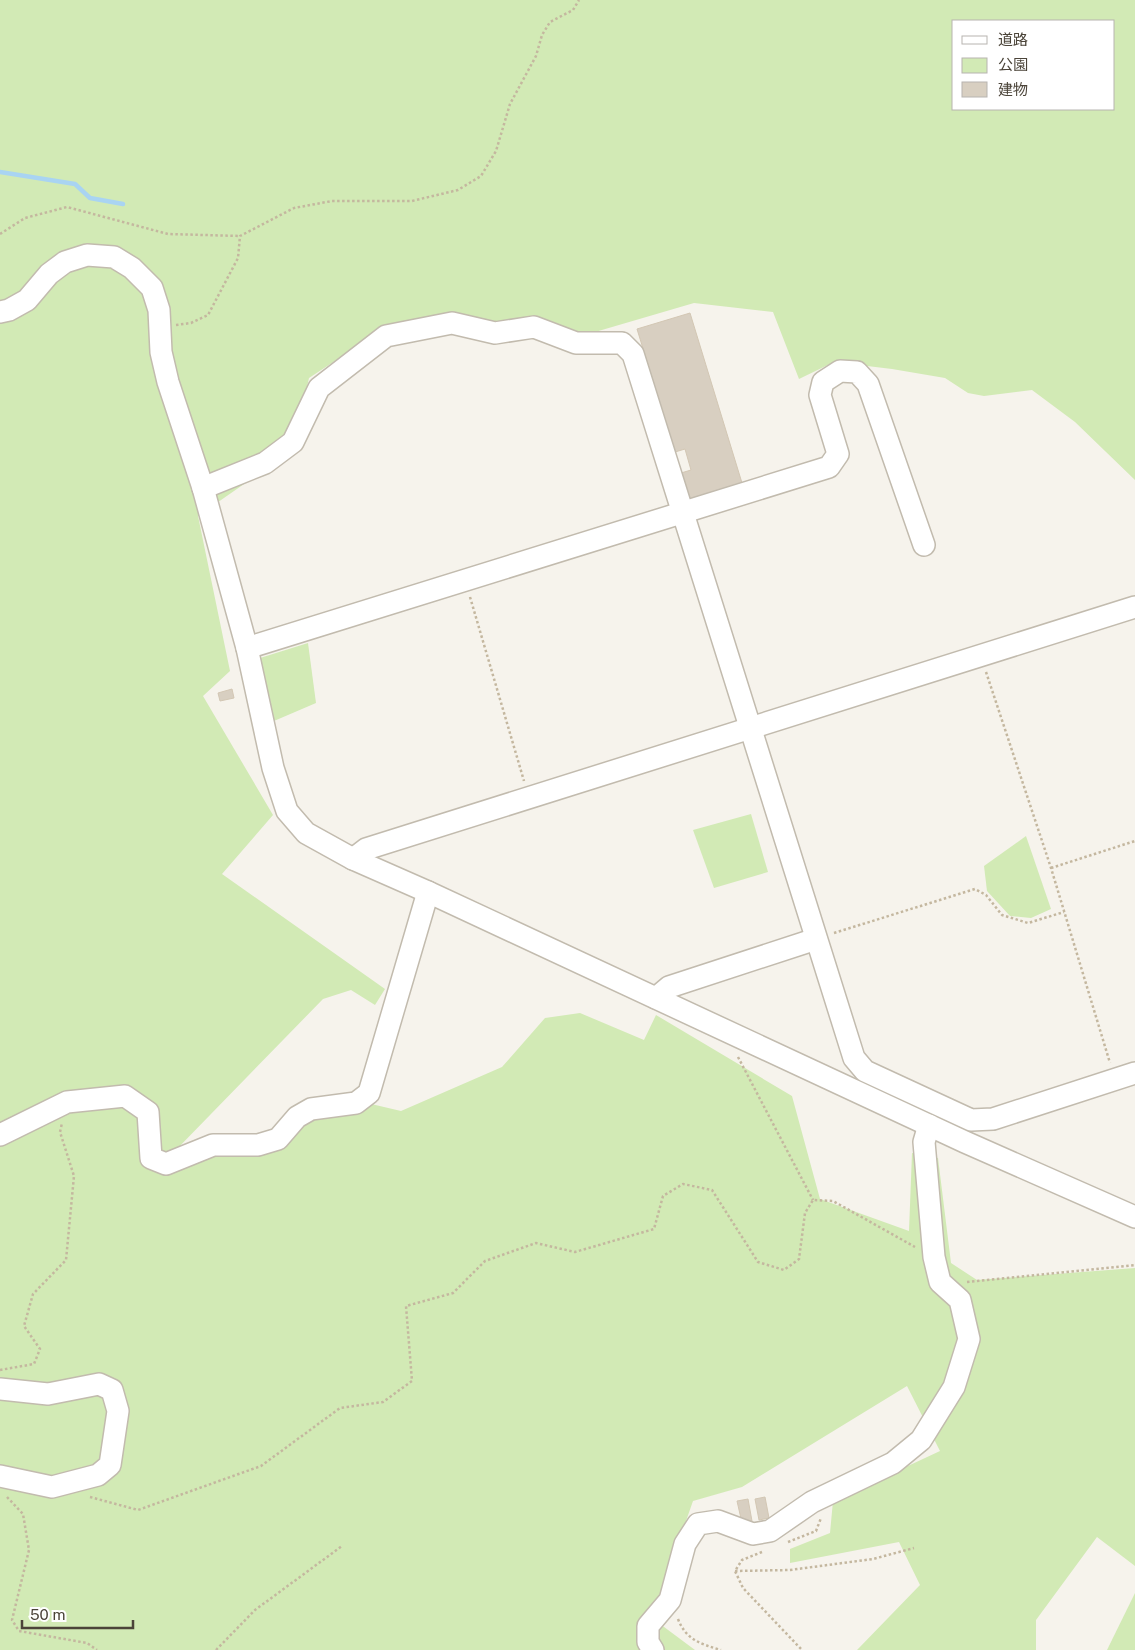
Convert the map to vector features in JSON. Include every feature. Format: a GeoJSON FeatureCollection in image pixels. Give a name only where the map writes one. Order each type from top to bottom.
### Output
{"type":"FeatureCollection","features":[{"type":"Feature","properties":{"kind":"street"},"geometry":{"type":"LineString","coordinates":[[0,312],[9,310],[27,300],[49,274],[65,262],[87,256],[114,258],[132,268],[152,288],[159,310],[161,352],[168,382],[202,488],[247,648],[273,768],[287,811],[306,833],[353,859],[929,1125],[1135,1217]]}},
{"type":"Feature","properties":{"kind":"street"},"geometry":{"type":"LineString","coordinates":[[202,488],[266,463],[293,442],[318,388],[386,336],[452,323],[496,333],[534,327],[576,343],[622,343],[633,354],[854,1058],[865,1071],[971,1120],[992,1119],[1125,1077]]}},
{"type":"Feature","properties":{"kind":"street"},"geometry":{"type":"LineString","coordinates":[[247,648],[683,514],[829,467],[838,454],[820,395],[823,382],[840,371],[857,372],[868,384],[924,544]]}},
{"type":"Feature","properties":{"kind":"street"},"geometry":{"type":"LineString","coordinates":[[353,859],[366,849],[1135,606]]}},
{"type":"Feature","properties":{"kind":"street"},"geometry":{"type":"LineString","coordinates":[[0,1134],[67,1102],[125,1096],[148,1112],[151,1158],[166,1164],[213,1145],[258,1145],[278,1139],[297,1117],[311,1109],[356,1103],[369,1093],[428,892]]}},
{"type":"Feature","properties":{"kind":"street"},"geometry":{"type":"LineString","coordinates":[[656,998],[669,987],[816,939]]}},
{"type":"Feature","properties":{"kind":"street"},"geometry":{"type":"LineString","coordinates":[[653,1650],[648,1642],[648,1626],[670,1600],[685,1544],[698,1524],[718,1521],[753,1534],[770,1530],[812,1502],[900,1458],[921,1440],[954,1388],[969,1339],[960,1300],[940,1282],[934,1257],[924,1142],[929,1125]]}},
{"type":"Feature","properties":{"kind":"street"},"geometry":{"type":"LineString","coordinates":[[0,1389],[48,1394],[99,1384],[112,1390],[118,1411],[110,1464],[98,1475],[52,1487],[1,1484]]}},
{"type":"Feature","properties":{"kind":"path"},"geometry":{"type":"LineString","coordinates":[[0,234],[25,218],[67,206],[168,234],[240,236],[294,208],[332,200],[412,201],[458,190],[481,176],[496,151],[510,104],[536,56],[542,35],[550,22],[573,10],[579,0]]}},
{"type":"Feature","properties":{"kind":"path"},"geometry":{"type":"LineString","coordinates":[[160,328],[191,323],[208,315],[238,258],[240,236]]}},
{"type":"Feature","properties":{"kind":"path"},"geometry":{"type":"LineString","coordinates":[[466,581],[529,797]]}},
{"type":"Feature","properties":{"kind":"path"},"geometry":{"type":"LineString","coordinates":[[980,654],[1064,912],[1125,1077]]}},
{"type":"Feature","properties":{"kind":"path"},"geometry":{"type":"LineString","coordinates":[[1051,868],[1135,841]]}},
{"type":"Feature","properties":{"kind":"path"},"geometry":{"type":"LineString","coordinates":[[816,939],[974,889],[986,896],[1002,915],[1028,923],[1064,912]]}},
{"type":"Feature","properties":{"kind":"path"},"geometry":{"type":"LineString","coordinates":[[726,1030],[742,1067],[813,1200]]}},
{"type":"Feature","properties":{"kind":"path"},"geometry":{"type":"LineString","coordinates":[[0,1370],[34,1364],[40,1349],[24,1326],[33,1294],[66,1260],[74,1176],[60,1132],[67,1102]]}},
{"type":"Feature","properties":{"kind":"path"},"geometry":{"type":"LineString","coordinates":[[90,1497],[138,1510],[261,1466],[340,1408],[384,1402],[412,1381],[406,1306],[453,1293],[485,1261],[536,1244],[576,1252],[654,1229],[663,1196],[683,1184],[712,1190],[758,1262],[784,1270],[799,1259],[806,1213],[813,1200]]}},
{"type":"Feature","properties":{"kind":"path"},"geometry":{"type":"LineString","coordinates":[[813,1200],[833,1201],[934,1257]]}},
{"type":"Feature","properties":{"kind":"path"},"geometry":{"type":"LineString","coordinates":[[960,1283],[1135,1265]]}},
{"type":"Feature","properties":{"kind":"path"},"geometry":{"type":"LineString","coordinates":[[1,1484],[23,1514],[29,1550],[12,1620],[19,1631],[87,1643],[97,1650]]}},
{"type":"Feature","properties":{"kind":"path"},"geometry":{"type":"LineString","coordinates":[[779,1545],[816,1531],[822,1515],[812,1502]]}},
{"type":"Feature","properties":{"kind":"path"},"geometry":{"type":"LineString","coordinates":[[216,1650],[255,1610],[342,1546]]}},
{"type":"Feature","properties":{"kind":"path"},"geometry":{"type":"LineString","coordinates":[[736,1571],[790,1570],[818,1567],[874,1559],[914,1548]]}},
{"type":"Feature","properties":{"kind":"path"},"geometry":{"type":"LineString","coordinates":[[736,1571],[742,1560],[770,1549]]}},
{"type":"Feature","properties":{"kind":"path"},"geometry":{"type":"LineString","coordinates":[[736,1571],[743,1588],[802,1650]]}},
{"type":"Feature","properties":{"kind":"path"},"geometry":{"type":"LineString","coordinates":[[670,1600],[682,1629],[697,1643],[721,1650]]}},
{"type":"Feature","properties":{"kind":"green space"},"geometry":{"type":"Polygon","coordinates":[[[0,0],[1135,0],[1135,480],[1075,422],[1032,390],[984,396],[968,393],[945,378],[834,362],[799,379],[773,312],[694,303],[578,337],[487,325],[382,330],[309,378],[293,450],[198,516],[230,671],[203,696],[273,815],[222,874],[385,989],[375,1005],[351,990],[323,999],[174,1152],[265,1140],[350,1099],[401,1111],[502,1067],[545,1018],[580,1013],[644,1040],[656,1015],[792,1096],[820,1199],[909,1231],[912,1153],[938,1158],[951,1263],[977,1280],[1135,1268],[1135,1566],[1097,1537],[1036,1620],[1036,1650],[857,1650],[920,1585],[899,1542],[790,1563],[790,1549],[830,1533],[833,1501],[940,1451],[907,1386],[742,1487],[693,1501],[652,1618],[695,1650],[0,1650],[0,0]]]}},
{"type":"Feature","properties":{"kind":"green space"},"geometry":{"type":"Polygon","coordinates":[[[308,643],[316,703],[274,721],[260,658],[308,643]]]}},
{"type":"Feature","properties":{"kind":"green space"},"geometry":{"type":"Polygon","coordinates":[[[751,814],[768,872],[714,888],[693,830],[751,814]]]}},
{"type":"Feature","properties":{"kind":"green space"},"geometry":{"type":"Polygon","coordinates":[[[1026,836],[1051,909],[1031,918],[1010,916],[987,891],[984,866],[1026,836]]]}},
{"type":"Feature","properties":{"kind":"green space"},"geometry":{"type":"Polygon","coordinates":[[[1135,1593],[1135,1650],[1107,1650],[1135,1593]]]}},
{"type":"Feature","properties":{"kind":"building"},"geometry":{"type":"Polygon","coordinates":[[[690,313],[742,483],[689,499],[681,473],[691,470],[685,449],[675,452],[637,329],[690,313]]]}},
{"type":"Feature","properties":{"kind":"building"},"geometry":{"type":"Polygon","coordinates":[[[232,689],[234,698],[220,701],[218,693],[232,689]]]}},
{"type":"Feature","properties":{"kind":"building"},"geometry":{"type":"Polygon","coordinates":[[[765,1497],[769,1518],[759,1520],[755,1499],[765,1497]]]}},
{"type":"Feature","properties":{"kind":"building"},"geometry":{"type":"Polygon","coordinates":[[[748,1499],[752,1521],[742,1523],[737,1501],[748,1499]]]}},
{"type":"Feature","properties":{"kind":"waterway"},"geometry":{"type":"LineString","coordinates":[[0,172],[75,184],[90,198],[123,204]]}}]}
